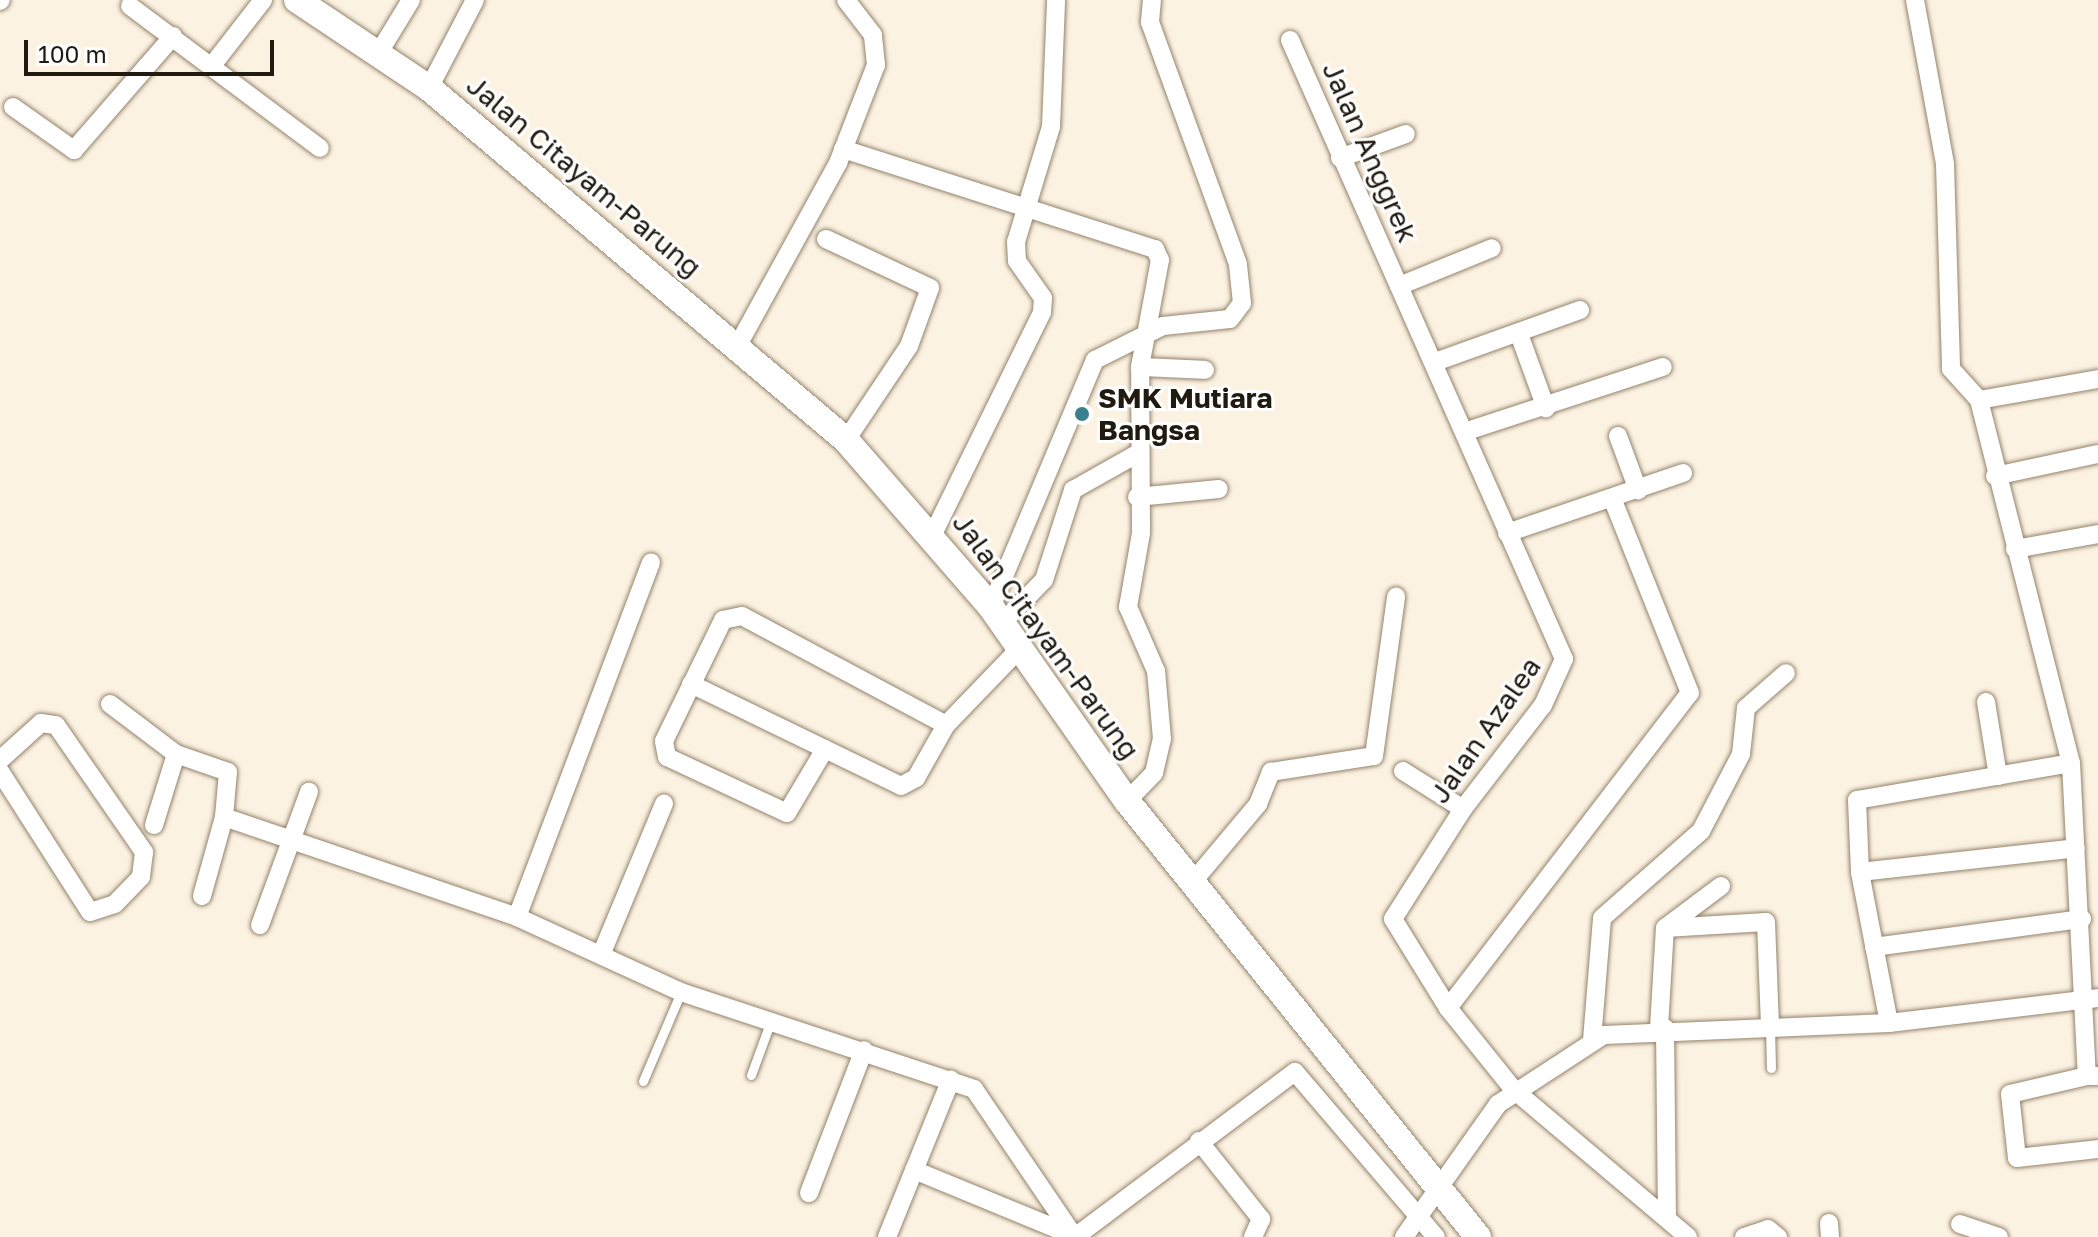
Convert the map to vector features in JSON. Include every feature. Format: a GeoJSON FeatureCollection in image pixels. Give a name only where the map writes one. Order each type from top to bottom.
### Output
{"type":"FeatureCollection","features":[{"type":"Feature","properties":{"kind":"main road","name":"Jalan Citayam-Parung"},"geometry":{"type":"LineString","coordinates":[[297,0],[429,88],[738,345],[846,440],[933,534],[1020,648],[1127,801],[1196,878],[1439,1196],[1478,1237]]}},
{"type":"Feature","properties":{"kind":"street"},"geometry":{"type":"LineString","coordinates":[[214,63],[263,0]]}},
{"type":"Feature","properties":{"kind":"street"},"geometry":{"type":"LineString","coordinates":[[378,54],[411,0]]}},
{"type":"Feature","properties":{"kind":"street"},"geometry":{"type":"LineString","coordinates":[[429,88],[475,0]]}},
{"type":"Feature","properties":{"kind":"street"},"geometry":{"type":"LineString","coordinates":[[738,345],[843,149],[877,54],[873,35],[846,0]]}},
{"type":"Feature","properties":{"kind":"street"},"geometry":{"type":"LineString","coordinates":[[933,534],[1042,312],[1043,298],[1017,261],[1026,205],[1051,127],[1056,0]]}},
{"type":"Feature","properties":{"kind":"street"},"geometry":{"type":"LineString","coordinates":[[996,615],[1095,360],[1150,332],[1230,319],[1243,296],[1193,131],[1150,22],[1152,0]]}},
{"type":"Feature","properties":{"kind":"street"},"geometry":{"type":"LineString","coordinates":[[1915,0],[1945,164],[1951,369],[1979,400],[1995,476],[2071,763],[2090,999],[2093,1076],[2011,1092],[2017,1158],[2098,1149]]}},
{"type":"Feature","properties":{"kind":"street"},"geometry":{"type":"LineString","coordinates":[[130,6],[214,63],[320,148]]}},
{"type":"Feature","properties":{"kind":"street"},"geometry":{"type":"LineString","coordinates":[[13,107],[74,150],[173,36]]}},
{"type":"Feature","properties":{"kind":"street","name":"Jalan Anggrek"},"geometry":{"type":"LineString","coordinates":[[1290,40],[1399,286]]}},
{"type":"Feature","properties":{"kind":"street"},"geometry":{"type":"LineString","coordinates":[[1340,158],[1406,134]]}},
{"type":"Feature","properties":{"kind":"street"},"geometry":{"type":"LineString","coordinates":[[843,149],[1026,205],[1155,249],[1150,332],[1140,367],[1138,569],[1128,607],[1156,671],[1162,739],[1154,773],[1127,801]]}},
{"type":"Feature","properties":{"kind":"street"},"geometry":{"type":"LineString","coordinates":[[826,239],[930,288],[909,346],[846,440]]}},
{"type":"Feature","properties":{"kind":"street"},"geometry":{"type":"LineString","coordinates":[[1399,286],[1492,248]]}},
{"type":"Feature","properties":{"kind":"street","name":"Jalan Azalea"},"geometry":{"type":"LineString","coordinates":[[1399,286],[1435,362],[1565,667],[1463,809],[1392,915],[1448,1008],[1514,1090],[1667,1214],[1688,1237]]}},
{"type":"Feature","properties":{"kind":"street"},"geometry":{"type":"LineString","coordinates":[[1435,362],[1580,310]]}},
{"type":"Feature","properties":{"kind":"street"},"geometry":{"type":"LineString","coordinates":[[1519,334],[1546,408]]}},
{"type":"Feature","properties":{"kind":"street"},"geometry":{"type":"LineString","coordinates":[[1140,367],[1205,370]]}},
{"type":"Feature","properties":{"kind":"street"},"geometry":{"type":"LineString","coordinates":[[1464,432],[1546,408],[1663,367]]}},
{"type":"Feature","properties":{"kind":"street"},"geometry":{"type":"LineString","coordinates":[[1979,400],[2098,379]]}},
{"type":"Feature","properties":{"kind":"street"},"geometry":{"type":"LineString","coordinates":[[1618,436],[1638,490]]}},
{"type":"Feature","properties":{"kind":"street"},"geometry":{"type":"LineString","coordinates":[[996,615],[1044,580],[1073,490],[1137,454]]}},
{"type":"Feature","properties":{"kind":"street"},"geometry":{"type":"LineString","coordinates":[[1995,476],[2098,454]]}},
{"type":"Feature","properties":{"kind":"street"},"geometry":{"type":"LineString","coordinates":[[1507,533],[1613,500],[1683,473]]}},
{"type":"Feature","properties":{"kind":"street"},"geometry":{"type":"LineString","coordinates":[[1137,497],[1219,489]]}},
{"type":"Feature","properties":{"kind":"street"},"geometry":{"type":"LineString","coordinates":[[1448,1008],[1690,693],[1613,500]]}},
{"type":"Feature","properties":{"kind":"street"},"geometry":{"type":"LineString","coordinates":[[2015,549],[2098,534]]}},
{"type":"Feature","properties":{"kind":"street"},"geometry":{"type":"LineString","coordinates":[[517,917],[651,562]]}},
{"type":"Feature","properties":{"kind":"street"},"geometry":{"type":"LineString","coordinates":[[1196,878],[1258,804],[1275,769],[1374,756],[1396,597]]}},
{"type":"Feature","properties":{"kind":"street"},"geometry":{"type":"LineString","coordinates":[[825,749],[787,813],[672,761],[664,741],[717,626],[742,616],[946,725]]}},
{"type":"Feature","properties":{"kind":"street"},"geometry":{"type":"LineString","coordinates":[[691,684],[907,785],[946,725],[1020,648]]}},
{"type":"Feature","properties":{"kind":"street"},"geometry":{"type":"LineString","coordinates":[[1592,1040],[1602,918],[1701,831],[1739,760],[1746,708],[1786,673]]}},
{"type":"Feature","properties":{"kind":"street"},"geometry":{"type":"LineString","coordinates":[[1986,702],[1998,776]]}},
{"type":"Feature","properties":{"kind":"street"},"geometry":{"type":"LineString","coordinates":[[110,704],[176,754],[228,772],[224,817],[202,896]]}},
{"type":"Feature","properties":{"kind":"street"},"geometry":{"type":"LineString","coordinates":[[0,760],[41,723],[56,725],[144,852],[144,871],[115,904],[94,914],[85,904],[0,771]]}},
{"type":"Feature","properties":{"kind":"street"},"geometry":{"type":"LineString","coordinates":[[154,825],[176,754]]}},
{"type":"Feature","properties":{"kind":"street"},"geometry":{"type":"LineString","coordinates":[[1889,1023],[1860,872],[1859,798],[2071,763]]}},
{"type":"Feature","properties":{"kind":"street"},"geometry":{"type":"LineString","coordinates":[[1403,771],[1463,809]]}},
{"type":"Feature","properties":{"kind":"street"},"geometry":{"type":"LineString","coordinates":[[260,925],[309,792]]}},
{"type":"Feature","properties":{"kind":"street"},"geometry":{"type":"LineString","coordinates":[[601,955],[664,804]]}},
{"type":"Feature","properties":{"kind":"street"},"geometry":{"type":"LineString","coordinates":[[224,817],[517,917],[681,992],[951,1079],[988,1100],[1074,1237]]}},
{"type":"Feature","properties":{"kind":"street"},"geometry":{"type":"LineString","coordinates":[[1860,872],[2076,848]]}},
{"type":"Feature","properties":{"kind":"street"},"geometry":{"type":"LineString","coordinates":[[1665,928],[1721,886]]}},
{"type":"Feature","properties":{"kind":"street"},"geometry":{"type":"LineString","coordinates":[[1874,947],[2082,919]]}},
{"type":"Feature","properties":{"kind":"street"},"geometry":{"type":"LineString","coordinates":[[1665,928],[1766,922],[1770,1027]]}},
{"type":"Feature","properties":{"kind":"street"},"geometry":{"type":"LineString","coordinates":[[1665,928],[1662,1028],[1667,1214]]}},
{"type":"Feature","properties":{"kind":"street"},"geometry":{"type":"LineString","coordinates":[[1404,1237],[1415,1220],[1439,1196],[1472,1135],[1514,1090],[1592,1040],[1662,1028],[1889,1023],[2090,999]]}},
{"type":"Feature","properties":{"kind":"street"},"geometry":{"type":"LineString","coordinates":[[809,1193],[864,1050]]}},
{"type":"Feature","properties":{"kind":"street"},"geometry":{"type":"LineString","coordinates":[[1074,1237],[1199,1141],[1297,1072],[1415,1220],[1436,1237]]}},
{"type":"Feature","properties":{"kind":"street"},"geometry":{"type":"LineString","coordinates":[[887,1237],[951,1079]]}},
{"type":"Feature","properties":{"kind":"street"},"geometry":{"type":"LineString","coordinates":[[1199,1141],[1261,1219],[1253,1237]]}},
{"type":"Feature","properties":{"kind":"street"},"geometry":{"type":"LineString","coordinates":[[914,1170],[1074,1237]]}},
{"type":"Feature","properties":{"kind":"street"},"geometry":{"type":"LineString","coordinates":[[1960,1224],[1999,1237]]}},
{"type":"Feature","properties":{"kind":"street"},"geometry":{"type":"LineString","coordinates":[[1744,1237],[1768,1229],[1778,1237]]}},
{"type":"Feature","properties":{"kind":"lane"},"geometry":{"type":"LineString","coordinates":[[643,1081],[681,992]]}},
{"type":"Feature","properties":{"kind":"lane"},"geometry":{"type":"LineString","coordinates":[[751,1075],[770,1023]]}},
{"type":"Feature","properties":{"kind":"lane"},"geometry":{"type":"LineString","coordinates":[[1770,1027],[1771,1068]]}},
{"type":"Feature","properties":{"kind":"place","name":"SMK Mutiara Bangsa"},"geometry":{"type":"Point","coordinates":[1082,414]}}]}
